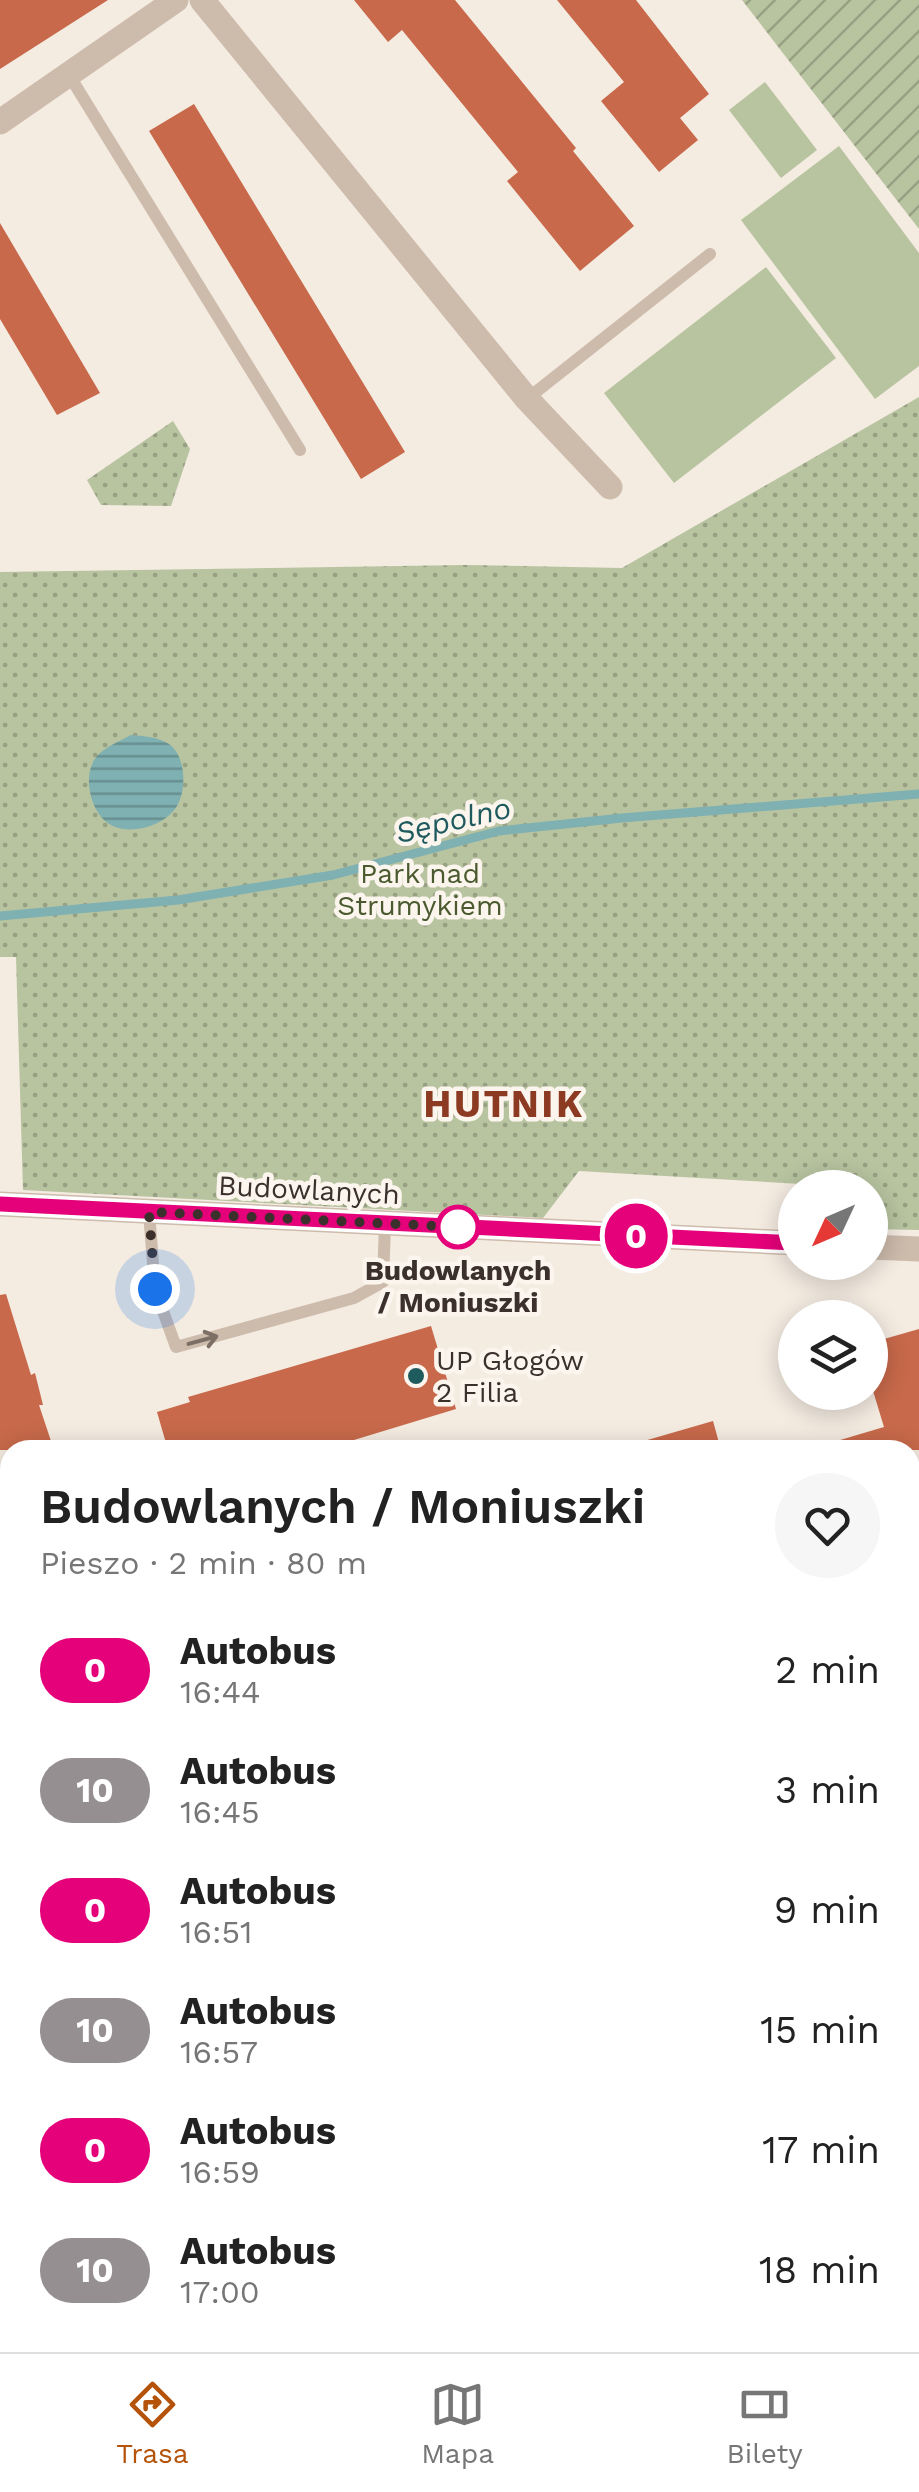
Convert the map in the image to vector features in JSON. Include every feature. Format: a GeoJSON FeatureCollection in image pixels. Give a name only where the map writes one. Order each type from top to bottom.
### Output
{"type":"FeatureCollection","features":[{"type":"Feature","properties":{"kind":"street"},"geometry":{"type":"LineString","coordinates":[[0,122],[176,0]]}},
{"type":"Feature","properties":{"kind":"street"},"geometry":{"type":"LineString","coordinates":[[202,0],[527,399],[610,486]]}},
{"type":"Feature","properties":{"kind":"street","name":"Budowlanych"},"geometry":{"type":"LineString","coordinates":[[0,1204],[778,1242]]}},
{"type":"Feature","properties":{"kind":"street"},"geometry":{"type":"LineString","coordinates":[[888,1248],[919,1249]]}},
{"type":"Feature","properties":{"kind":"lane"},"geometry":{"type":"LineString","coordinates":[[69,75],[300,450]]}},
{"type":"Feature","properties":{"kind":"lane"},"geometry":{"type":"LineString","coordinates":[[527,399],[710,254]]}},
{"type":"Feature","properties":{"kind":"lane"},"geometry":{"type":"LineString","coordinates":[[149,1212],[155,1289],[176,1347],[354,1298],[382,1282],[384,1224]]}},
{"type":"Feature","properties":{"kind":"green space"},"geometry":{"type":"Polygon","coordinates":[[[742,0],[919,0],[919,229],[742,0]]]}},
{"type":"Feature","properties":{"kind":"green space"},"geometry":{"type":"Polygon","coordinates":[[[765,82],[817,150],[781,178],[729,110],[765,82]]]}},
{"type":"Feature","properties":{"kind":"green space"},"geometry":{"type":"Polygon","coordinates":[[[839,146],[919,253],[919,366],[875,399],[741,220],[839,146]]]}},
{"type":"Feature","properties":{"kind":"green space"},"geometry":{"type":"Polygon","coordinates":[[[766,267],[836,358],[674,483],[604,393],[766,267]]]}},
{"type":"Feature","properties":{"kind":"green space","name":"Park nad Strumykiem"},"geometry":{"type":"Polygon","coordinates":[[[919,397],[919,1230],[888,1229],[888,1170],[778,1170],[778,1183],[579,1171],[543,1218],[23,1190],[16,957],[0,957],[0,572],[466,565],[622,568],[919,397]]]}},
{"type":"Feature","properties":{"kind":"green space"},"geometry":{"type":"Polygon","coordinates":[[[173,421],[190,449],[171,506],[101,505],[87,480],[173,421]]]}},
{"type":"Feature","properties":{"kind":"water"},"geometry":{"type":"Polygon","coordinates":[[[131,735],[156,738],[175,750],[182,766],[182,794],[175,809],[161,821],[121,829],[99,814],[91,797],[89,779],[98,755],[131,735]]]}},
{"type":"Feature","properties":{"kind":"building"},"geometry":{"type":"Polygon","coordinates":[[[0,0],[108,0],[0,69],[0,0]]]}},
{"type":"Feature","properties":{"kind":"building"},"geometry":{"type":"Polygon","coordinates":[[[354,0],[455,0],[634,226],[580,271],[507,181],[518,172],[402,30],[388,42],[354,0]]]}},
{"type":"Feature","properties":{"kind":"building"},"geometry":{"type":"Polygon","coordinates":[[[557,0],[636,0],[709,94],[680,118],[698,140],[659,172],[601,101],[624,82],[557,0]]]}},
{"type":"Feature","properties":{"kind":"building"},"geometry":{"type":"Polygon","coordinates":[[[194,104],[405,452],[361,479],[149,131],[194,104]]]}},
{"type":"Feature","properties":{"kind":"building"},"geometry":{"type":"Polygon","coordinates":[[[0,223],[100,393],[57,415],[0,319],[0,223]]]}},
{"type":"Feature","properties":{"kind":"building"},"geometry":{"type":"Polygon","coordinates":[[[6,1294],[31,1375],[35,1373],[43,1405],[39,1405],[51,1440],[0,1440],[0,1295],[6,1294]]]}},
{"type":"Feature","properties":{"kind":"building"},"geometry":{"type":"Polygon","coordinates":[[[431,1326],[456,1409],[354,1440],[165,1440],[157,1412],[190,1402],[188,1397],[431,1326]]]}},
{"type":"Feature","properties":{"kind":"building"},"geometry":{"type":"Polygon","coordinates":[[[919,1329],[919,1440],[840,1440],[884,1427],[879,1410],[888,1410],[888,1338],[919,1329]]]}},
{"type":"Feature","properties":{"kind":"building"},"geometry":{"type":"Polygon","coordinates":[[[713,1421],[718,1440],[647,1440],[713,1421]]]}},
{"type":"Feature","properties":{"kind":"waterway","name":"Sępolno"},"geometry":{"type":"LineString","coordinates":[[0,916],[178,900],[333,875],[499,831],[919,794]]}},
{"type":"Feature","properties":{"kind":"bus line","name":"0"},"geometry":{"type":"LineString","coordinates":[[0,1204],[778,1242]]}},
{"type":"Feature","properties":{"kind":"place","name":"Budowlanych / Moniuszki"},"geometry":{"type":"Point","coordinates":[458,1227]}},
{"type":"Feature","properties":{"kind":"place","name":"UP Głogów 2 Filia"},"geometry":{"type":"Point","coordinates":[416,1376]}},
{"type":"Feature","properties":{"kind":"district","name":"HUTNIK"},"geometry":{"type":"Point","coordinates":[504,1104]}},
{"type":"Feature","properties":{"kind":"route"},"geometry":{"type":"LineString","coordinates":[[155,1289],[149,1212],[458,1227]]}}]}
